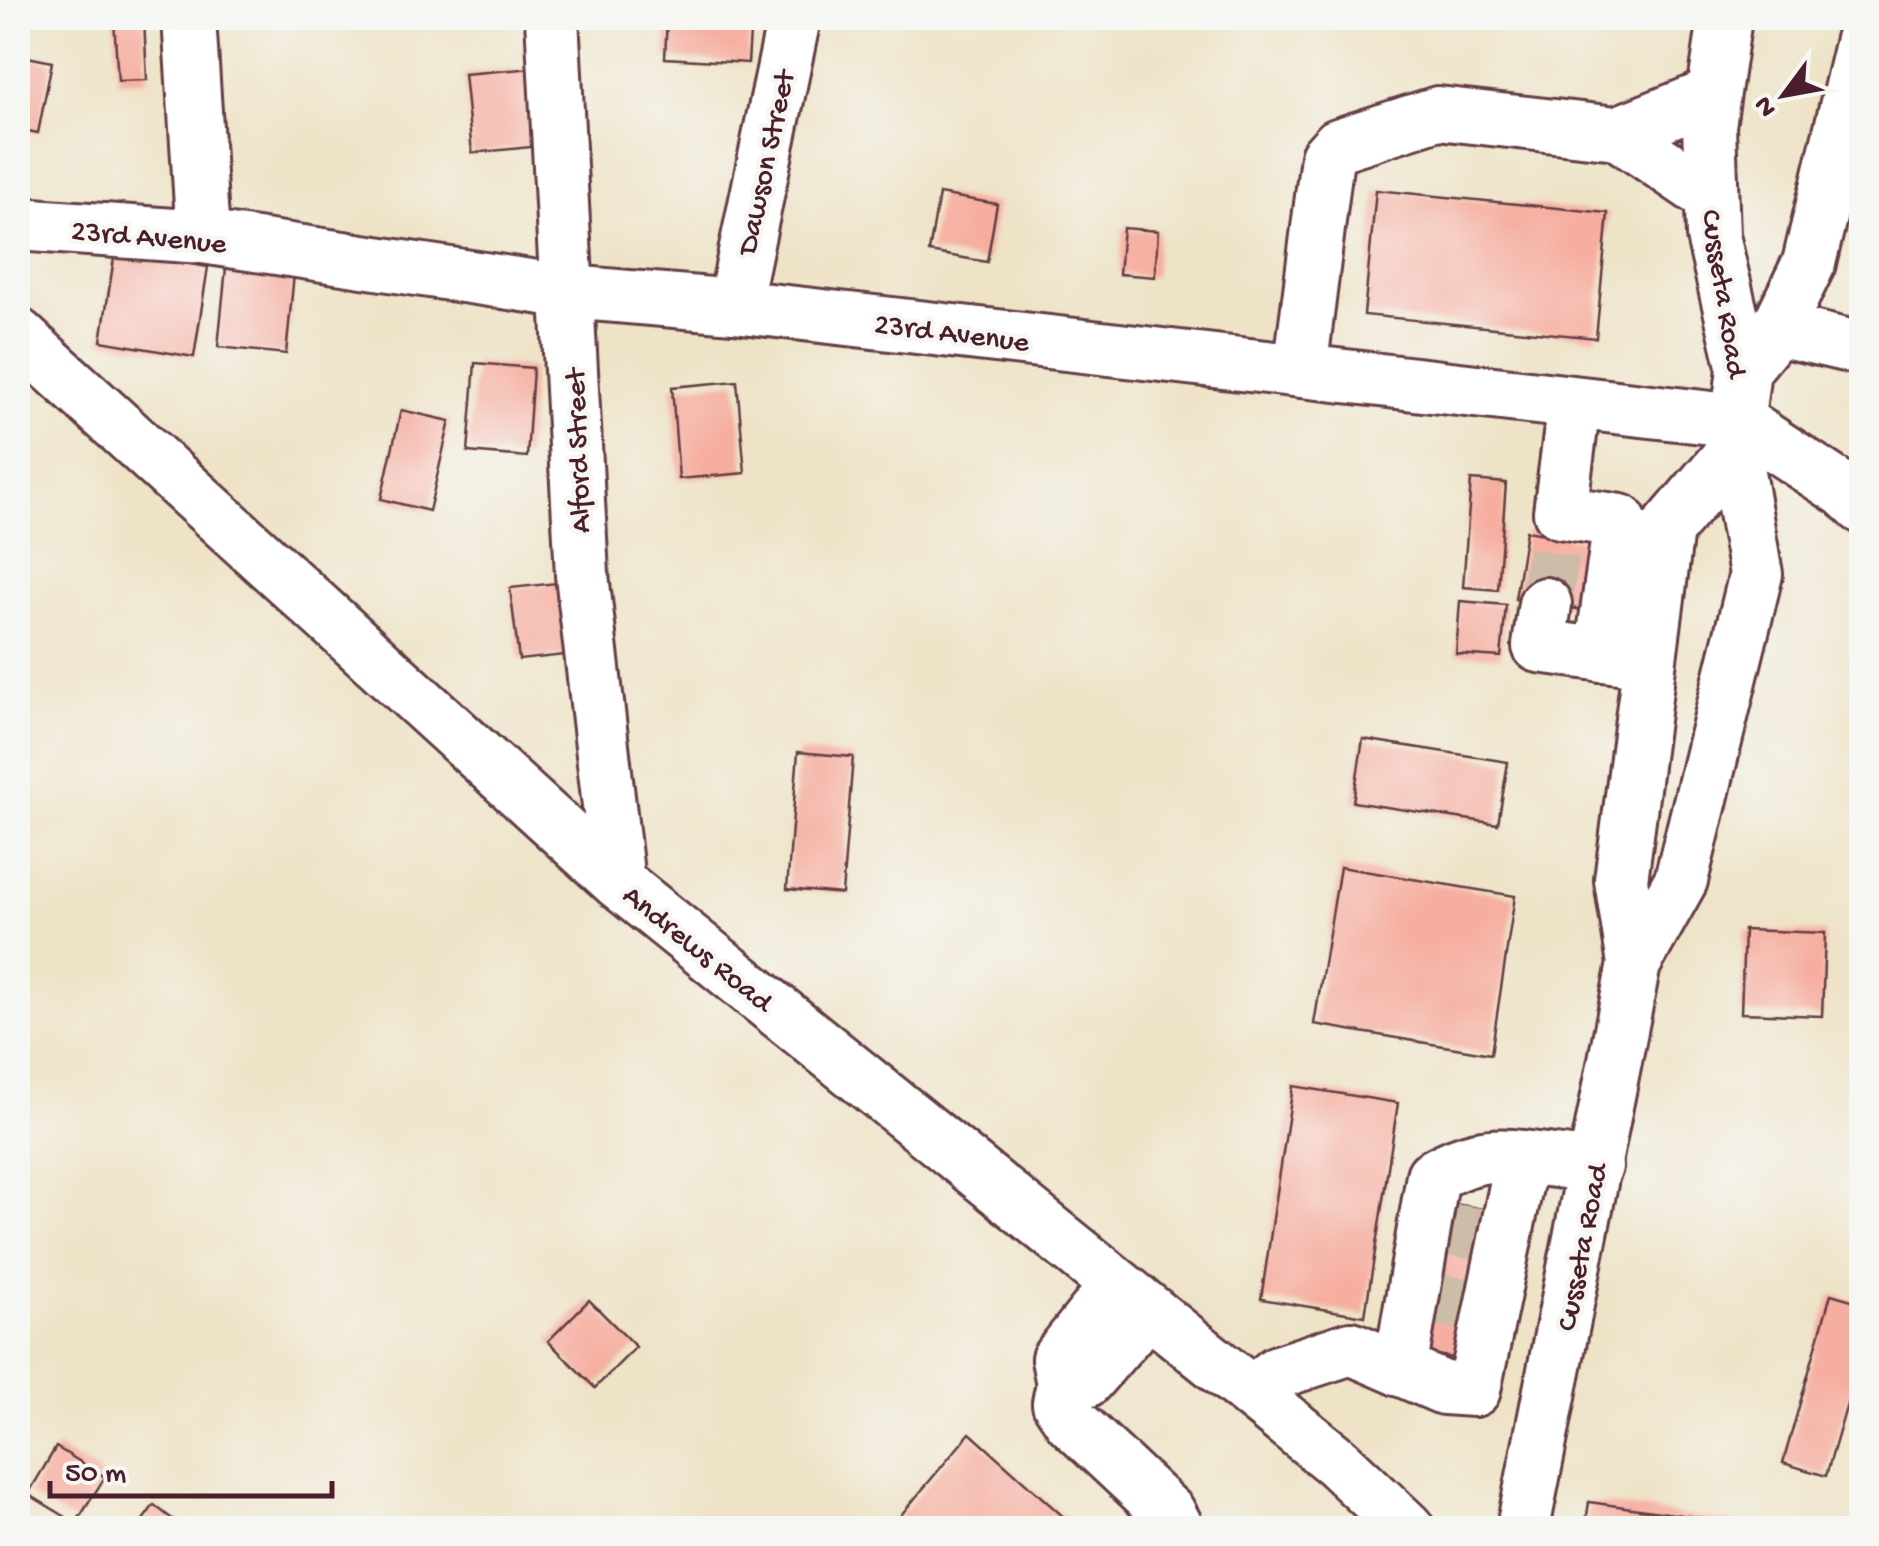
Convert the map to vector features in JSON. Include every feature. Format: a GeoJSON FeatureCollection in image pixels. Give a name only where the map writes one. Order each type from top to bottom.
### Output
{"type":"FeatureCollection","features":[{"type":"Feature","properties":{"kind":"street"},"geometry":{"type":"LineString","coordinates":[[189,18],[202,237]]}},
{"type":"Feature","properties":{"kind":"street","name":"Alford Street"},"geometry":{"type":"LineString","coordinates":[[552,18],[570,292],[582,575],[618,882]]}},
{"type":"Feature","properties":{"kind":"street","name":"Dawson Street"},"geometry":{"type":"LineString","coordinates":[[734,306],[794,18]]}},
{"type":"Feature","properties":{"kind":"street","name":"Cusseta Road"},"geometry":{"type":"LineString","coordinates":[[1523,1528],[1634,964],[1681,880],[1756,574],[1736,436],[1744,369],[1713,236],[1712,95],[1725,18]]}},
{"type":"Feature","properties":{"kind":"street"},"geometry":{"type":"LineString","coordinates":[[1744,369],[1777,329],[1809,263],[1851,130],[1862,40]]}},
{"type":"Feature","properties":{"kind":"street"},"geometry":{"type":"LineString","coordinates":[[1617,134],[1712,95]]}},
{"type":"Feature","properties":{"kind":"street"},"geometry":{"type":"LineString","coordinates":[[1300,371],[1327,156],[1338,144],[1438,112],[1617,134],[1712,197]]}},
{"type":"Feature","properties":{"kind":"street","name":"23rd Avenue"},"geometry":{"type":"LineString","coordinates":[[18,224],[202,237],[570,292],[734,306],[1574,404],[1736,436],[1845,491],[1862,507]]}},
{"type":"Feature","properties":{"kind":"street"},"geometry":{"type":"LineString","coordinates":[[1777,329],[1862,349]]}},
{"type":"Feature","properties":{"kind":"street","name":"Andrews Road"},"geometry":{"type":"LineString","coordinates":[[18,334],[618,882],[1337,1462],[1407,1528]]}},
{"type":"Feature","properties":{"kind":"street"},"geometry":{"type":"LineString","coordinates":[[1574,404],[1574,526],[1620,521],[1588,636]]}},
{"type":"Feature","properties":{"kind":"street","name":"Cusseta Road"},"geometry":{"type":"LineString","coordinates":[[1634,964],[1588,636],[1736,436]]}},
{"type":"Feature","properties":{"kind":"street"},"geometry":{"type":"LineString","coordinates":[[1400,1370],[1452,1302],[1464,1232],[1433,1176],[1463,1160],[1500,1154],[1596,1166]]}},
{"type":"Feature","properties":{"kind":"street"},"geometry":{"type":"LineString","coordinates":[[1252,1394],[1278,1372],[1351,1348],[1444,1388],[1474,1390],[1452,1302],[1464,1232],[1522,1157]]}},
{"type":"Feature","properties":{"kind":"street"},"geometry":{"type":"LineString","coordinates":[[1133,1298],[1086,1381],[1063,1384],[1060,1403],[1071,1421],[1169,1513],[1177,1528]]}},
{"type":"Feature","properties":{"kind":"street"},"geometry":{"type":"LineString","coordinates":[[1452,1302],[1567,1317]]}},
{"type":"Feature","properties":{"kind":"street"},"geometry":{"type":"LineString","coordinates":[[1337,1462],[1373,1528]]}},
{"type":"Feature","properties":{"kind":"building"},"geometry":{"type":"Polygon","coordinates":[[[667,18],[751,18],[748,63],[665,58],[667,18]]]}},
{"type":"Feature","properties":{"kind":"building"},"geometry":{"type":"Polygon","coordinates":[[[144,19],[147,80],[118,81],[114,20],[144,19]]]}},
{"type":"Feature","properties":{"kind":"building"},"geometry":{"type":"Polygon","coordinates":[[[18,55],[52,62],[38,133],[18,129],[18,55]]]}},
{"type":"Feature","properties":{"kind":"building"},"geometry":{"type":"Polygon","coordinates":[[[533,68],[541,146],[472,153],[464,74],[533,68]]]}},
{"type":"Feature","properties":{"kind":"building"},"geometry":{"type":"Polygon","coordinates":[[[1376,190],[1608,213],[1596,338],[1364,315],[1376,190]]]}},
{"type":"Feature","properties":{"kind":"building"},"geometry":{"type":"Polygon","coordinates":[[[939,194],[997,204],[987,262],[929,252],[939,194]]]}},
{"type":"Feature","properties":{"kind":"building"},"geometry":{"type":"Polygon","coordinates":[[[1123,228],[1158,231],[1155,277],[1119,274],[1123,228]]]}},
{"type":"Feature","properties":{"kind":"building"},"geometry":{"type":"Polygon","coordinates":[[[115,252],[208,267],[194,357],[101,341],[115,252]]]}},
{"type":"Feature","properties":{"kind":"building"},"geometry":{"type":"Polygon","coordinates":[[[226,267],[294,274],[286,354],[218,347],[226,267]]]}},
{"type":"Feature","properties":{"kind":"building"},"geometry":{"type":"Polygon","coordinates":[[[475,363],[533,368],[527,457],[468,452],[475,363]]]}},
{"type":"Feature","properties":{"kind":"building"},"geometry":{"type":"Polygon","coordinates":[[[737,381],[745,473],[679,479],[672,387],[737,381]]]}},
{"type":"Feature","properties":{"kind":"building"},"geometry":{"type":"Polygon","coordinates":[[[401,410],[450,421],[429,511],[381,499],[401,410]]]}},
{"type":"Feature","properties":{"kind":"building"},"geometry":{"type":"Polygon","coordinates":[[[1471,480],[1506,483],[1498,590],[1463,587],[1471,480]]]}},
{"type":"Feature","properties":{"kind":"building"},"geometry":{"type":"Polygon","coordinates":[[[1526,531],[1607,544],[1596,612],[1515,599],[1526,531]]]}},
{"type":"Feature","properties":{"kind":"building"},"geometry":{"type":"Polygon","coordinates":[[[566,582],[575,654],[519,660],[510,588],[566,582]]]}},
{"type":"Feature","properties":{"kind":"building"},"geometry":{"type":"Polygon","coordinates":[[[1460,601],[1506,605],[1501,657],[1456,654],[1460,601]]]}},
{"type":"Feature","properties":{"kind":"building"},"geometry":{"type":"Polygon","coordinates":[[[1363,739],[1508,762],[1498,824],[1353,802],[1363,739]]]}},
{"type":"Feature","properties":{"kind":"building"},"geometry":{"type":"Polygon","coordinates":[[[798,752],[853,757],[842,894],[787,889],[798,752]]]}},
{"type":"Feature","properties":{"kind":"building"},"geometry":{"type":"Polygon","coordinates":[[[1340,867],[1515,896],[1491,1054],[1314,1024],[1340,867]]]}},
{"type":"Feature","properties":{"kind":"building"},"geometry":{"type":"Polygon","coordinates":[[[1744,930],[1825,933],[1822,1016],[1741,1013],[1744,930]]]}},
{"type":"Feature","properties":{"kind":"building"},"geometry":{"type":"Polygon","coordinates":[[[1293,1086],[1398,1103],[1365,1316],[1261,1299],[1293,1086]]]}},
{"type":"Feature","properties":{"kind":"building"},"geometry":{"type":"Polygon","coordinates":[[[1444,1202],[1489,1210],[1465,1360],[1420,1352],[1444,1202]]]}},
{"type":"Feature","properties":{"kind":"building"},"geometry":{"type":"Polygon","coordinates":[[[1831,1294],[1862,1303],[1862,1353],[1826,1476],[1783,1463],[1831,1294]]]}},
{"type":"Feature","properties":{"kind":"building"},"geometry":{"type":"Polygon","coordinates":[[[589,1300],[636,1347],[595,1388],[548,1341],[589,1300]]]}},
{"type":"Feature","properties":{"kind":"building"},"geometry":{"type":"Polygon","coordinates":[[[970,1433],[1076,1528],[890,1528],[970,1433]]]}},
{"type":"Feature","properties":{"kind":"building"},"geometry":{"type":"Polygon","coordinates":[[[56,1447],[105,1477],[76,1523],[28,1494],[56,1447]]]}},
{"type":"Feature","properties":{"kind":"building"},"geometry":{"type":"Polygon","coordinates":[[[1589,1502],[1760,1526],[1760,1528],[1585,1528],[1589,1502]]]}},
{"type":"Feature","properties":{"kind":"building"},"geometry":{"type":"Polygon","coordinates":[[[154,1505],[184,1528],[137,1528],[154,1505]]]}},
{"type":"Feature","properties":{"kind":"tunnel"},"geometry":{"type":"LineString","coordinates":[[1545,604],[1557,536]]}},
{"type":"Feature","properties":{"kind":"tunnel"},"geometry":{"type":"LineString","coordinates":[[1440,1228],[1485,1235]]}},
{"type":"Feature","properties":{"kind":"tunnel"},"geometry":{"type":"LineString","coordinates":[[1429,1298],[1474,1306]]}}]}
